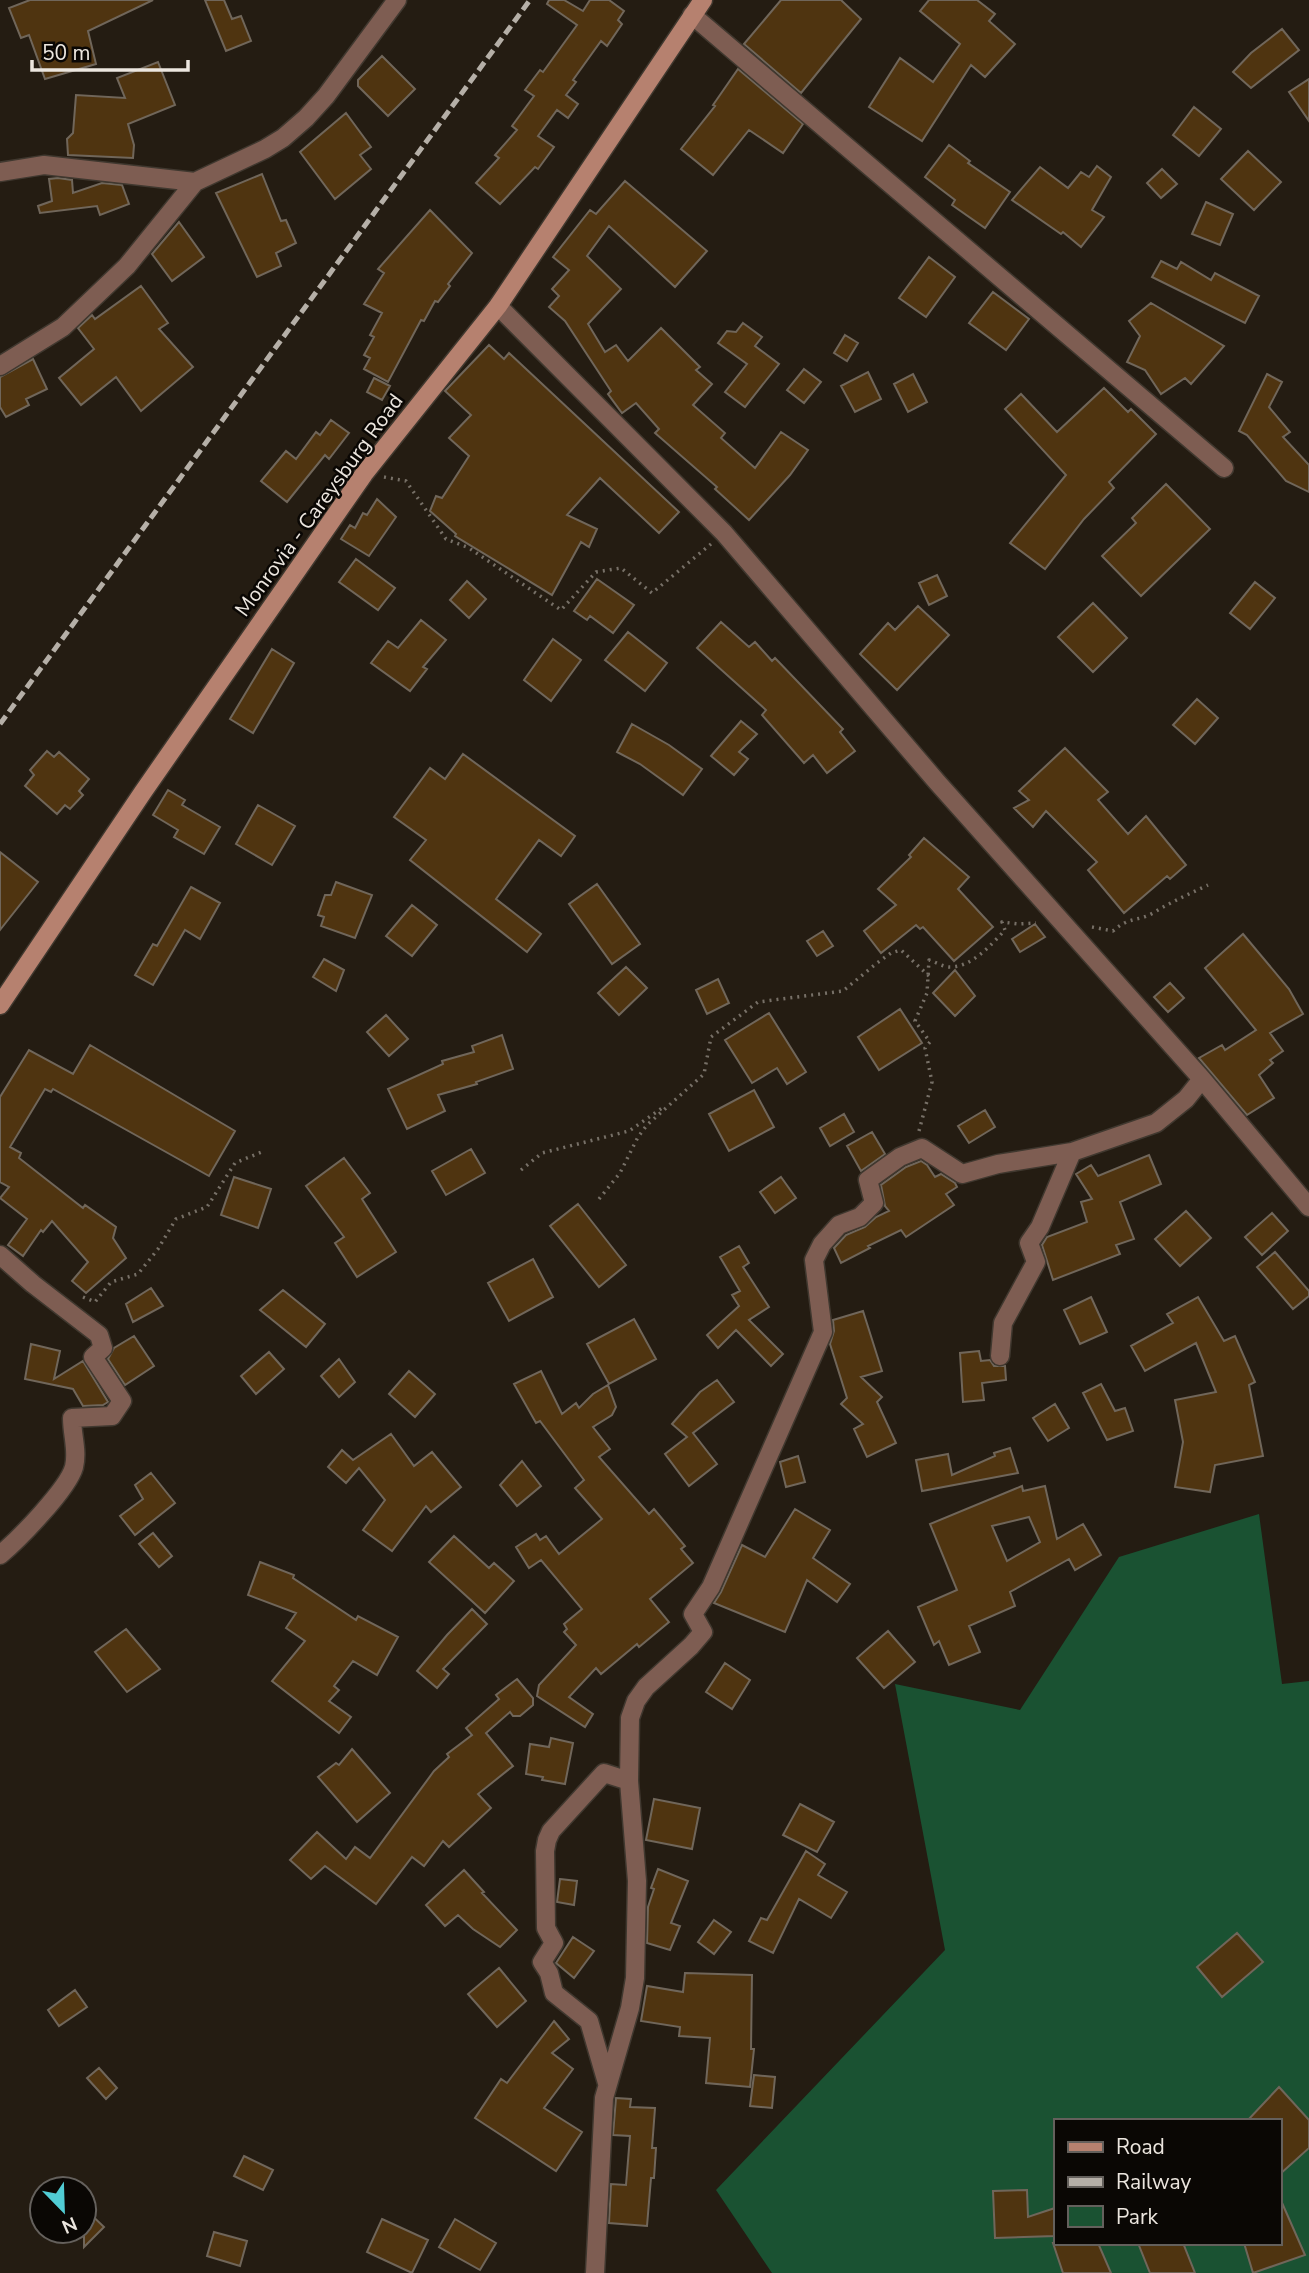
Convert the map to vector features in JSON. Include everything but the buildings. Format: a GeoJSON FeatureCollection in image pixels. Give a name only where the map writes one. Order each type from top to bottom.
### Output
{"type":"FeatureCollection","features":[{"type":"Feature","properties":{"kind":"main road","name":"Monrovia - Careysburg Road"},"geometry":{"type":"LineString","coordinates":[[0,1005],[143,792],[364,474],[499,306],[703,0]]}},
{"type":"Feature","properties":{"kind":"street"},"geometry":{"type":"LineString","coordinates":[[0,366],[63,327],[127,266],[195,182],[265,149],[306,118],[326,96],[397,0]]}},
{"type":"Feature","properties":{"kind":"street"},"geometry":{"type":"LineString","coordinates":[[692,15],[1224,468]]}},
{"type":"Feature","properties":{"kind":"street"},"geometry":{"type":"LineString","coordinates":[[0,172],[44,164],[195,182]]}},
{"type":"Feature","properties":{"kind":"street"},"geometry":{"type":"LineString","coordinates":[[499,306],[724,533],[937,782],[1202,1079],[1309,1208]]}},
{"type":"Feature","properties":{"kind":"street"},"geometry":{"type":"LineString","coordinates":[[595,2273],[604,2098],[630,2008],[635,1978],[637,1881],[629,1781],[630,1718],[636,1701],[646,1687],[704,1632],[693,1614],[710,1587],[823,1332],[814,1260],[822,1244],[839,1225],[860,1217],[874,1203],[868,1180],[900,1157],[922,1148],[962,1174],[998,1164],[1072,1152],[1156,1123],[1186,1099],[1202,1079]]}},
{"type":"Feature","properties":{"kind":"street"},"geometry":{"type":"LineString","coordinates":[[1000,1356],[1003,1323],[1036,1262],[1029,1243],[1040,1227],[1072,1152]]}},
{"type":"Feature","properties":{"kind":"street"},"geometry":{"type":"LineString","coordinates":[[0,1255],[99,1335],[103,1348],[93,1357],[122,1401],[112,1416],[72,1419],[76,1452],[73,1469],[63,1488],[0,1555]]}},
{"type":"Feature","properties":{"kind":"street"},"geometry":{"type":"LineString","coordinates":[[607,2083],[589,2021],[554,1993],[542,1962],[554,1943],[546,1928],[545,1851],[551,1831],[604,1773],[629,1781]]}},
{"type":"Feature","properties":{"kind":"path"},"geometry":{"type":"LineString","coordinates":[[364,474],[406,481],[446,538],[469,548],[561,611],[596,572],[621,568],[652,593],[724,533]]}},
{"type":"Feature","properties":{"kind":"path"},"geometry":{"type":"LineString","coordinates":[[917,1136],[932,1082],[925,1048],[930,1042],[915,1021],[927,993],[929,960],[947,967],[964,965],[992,945],[1004,930],[1002,922],[1019,924],[1060,921],[1112,931],[1124,921],[1152,914],[1160,907],[1208,885]]}},
{"type":"Feature","properties":{"kind":"path"},"geometry":{"type":"LineString","coordinates":[[599,1199],[620,1172],[638,1137],[648,1125],[704,1074],[711,1037],[758,1002],[843,991],[877,963],[901,950],[929,976]]}},
{"type":"Feature","properties":{"kind":"path"},"geometry":{"type":"LineString","coordinates":[[521,1170],[542,1153],[629,1130],[676,1099]]}},
{"type":"Feature","properties":{"kind":"path"},"geometry":{"type":"LineString","coordinates":[[73,1294],[95,1302],[111,1282],[138,1274],[158,1249],[176,1219],[207,1208],[235,1163],[264,1151]]}},
{"type":"Feature","properties":{"kind":"green space"},"geometry":{"type":"Polygon","coordinates":[[[1259,1514],[1282,1684],[1309,1681],[1309,2273],[772,2273],[716,2190],[945,1950],[895,1684],[1020,1710],[1119,1557],[1259,1514]]]}},
{"type":"Feature","properties":{"kind":"railway"},"geometry":{"type":"LineString","coordinates":[[0,724],[530,0]]}}]}
